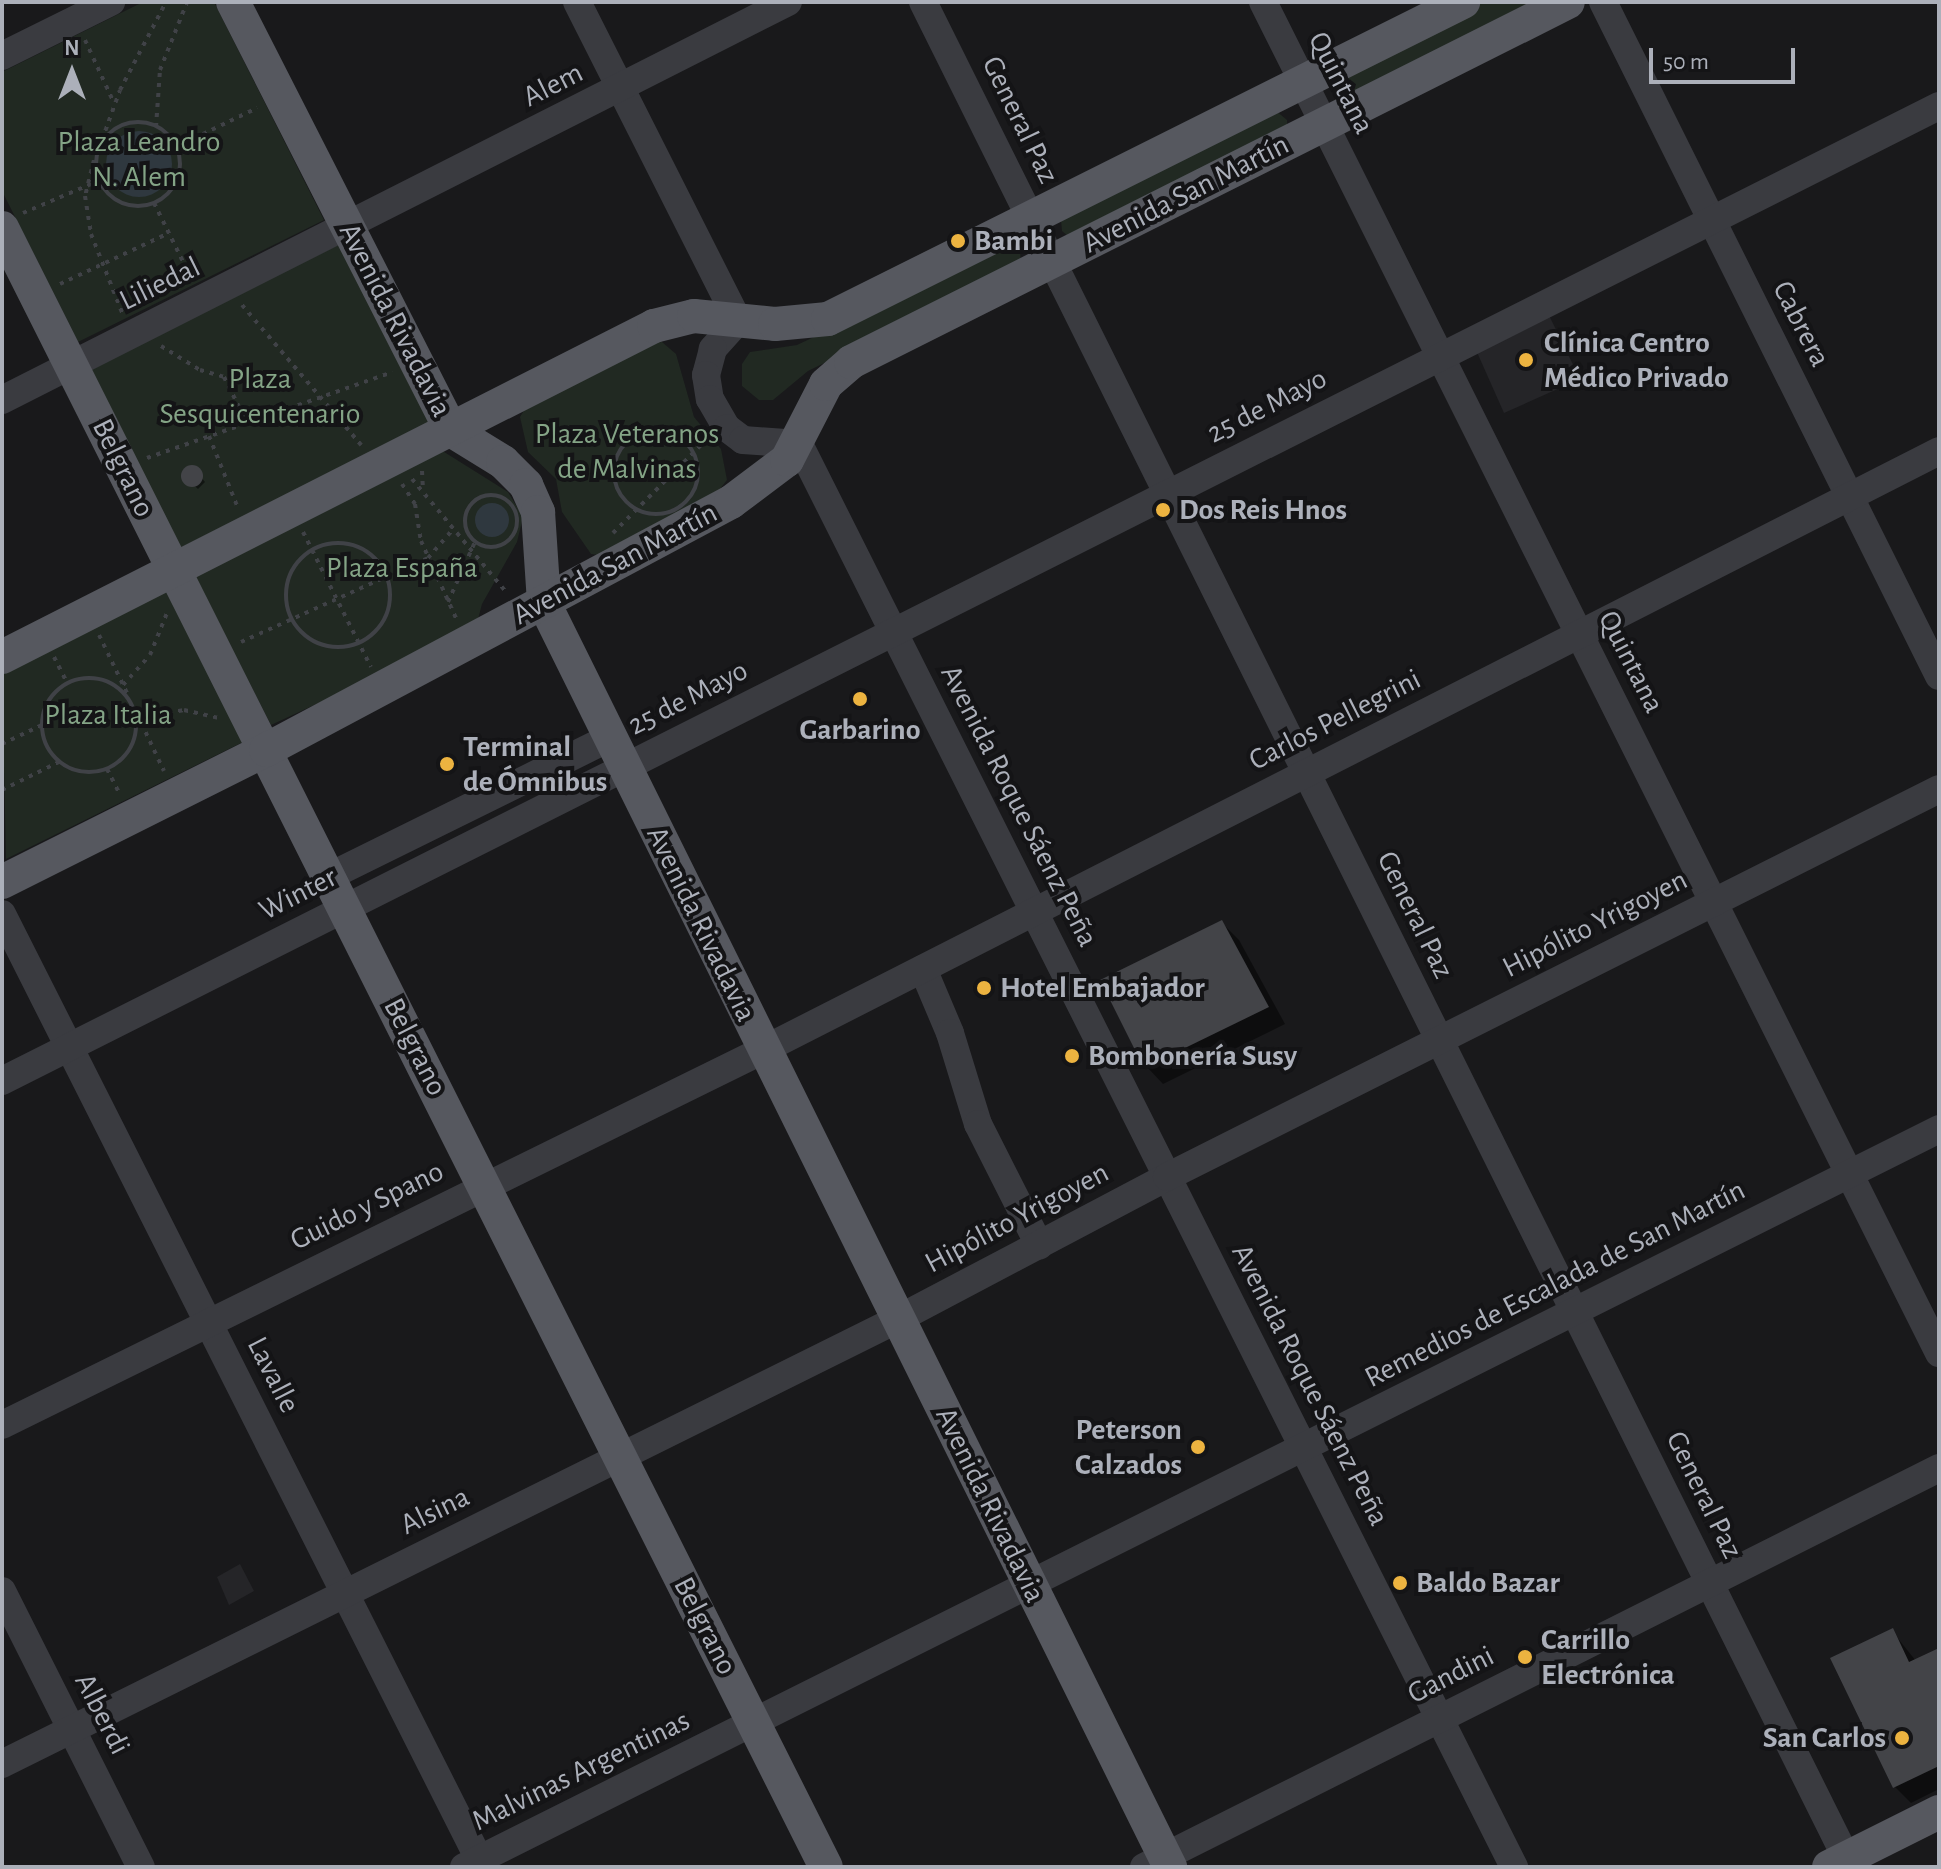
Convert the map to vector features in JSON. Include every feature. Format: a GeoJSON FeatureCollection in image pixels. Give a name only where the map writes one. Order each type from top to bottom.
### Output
{"type":"FeatureCollection","features":[{"type":"Feature","properties":{"kind":"main road","name":"Avenida Rivadavia"},"geometry":{"type":"LineString","coordinates":[[233,2],[451,430],[503,462],[526,485],[538,512],[534,608],[618,752],[1030,1586],[1160,1863]]}},
{"type":"Feature","properties":{"kind":"main road","name":"Avenida San Martín"},"geometry":{"type":"LineString","coordinates":[[2,657],[175,573],[671,319],[798,325],[828,319],[1463,2]]}},
{"type":"Feature","properties":{"kind":"main road","name":"Avenida San Martín"},"geometry":{"type":"LineString","coordinates":[[2,882],[175,795],[261,740],[382,688],[731,502],[770,476],[799,444],[826,384],[851,362],[1568,2]]}},
{"type":"Feature","properties":{"kind":"main road","name":"Belgrano"},"geometry":{"type":"LineString","coordinates":[[9,222],[37,296],[826,1867]]}},
{"type":"Feature","properties":{"kind":"main road"},"geometry":{"type":"LineString","coordinates":[[1842,1864],[1939,1812]]}},
{"type":"Feature","properties":{"kind":"street"},"geometry":{"type":"LineString","coordinates":[[2,56],[111,2]]}},
{"type":"Feature","properties":{"kind":"street"},"geometry":{"type":"LineString","coordinates":[[577,2],[738,321],[713,349],[706,375],[710,399],[724,422],[743,440],[799,444]]}},
{"type":"Feature","properties":{"kind":"street","name":"Alem"},"geometry":{"type":"LineString","coordinates":[[348,229],[788,2]]}},
{"type":"Feature","properties":{"kind":"street","name":"General Paz"},"geometry":{"type":"LineString","coordinates":[[923,2],[1710,1583],[1842,1864]]}},
{"type":"Feature","properties":{"kind":"street","name":"Quintana"},"geometry":{"type":"LineString","coordinates":[[1263,2],[1939,1353]]}},
{"type":"Feature","properties":{"kind":"street","name":"Cabrera"},"geometry":{"type":"LineString","coordinates":[[1603,2],[1939,676]]}},
{"type":"Feature","properties":{"kind":"street","name":"25 de Mayo"},"geometry":{"type":"LineString","coordinates":[[618,752],[893,633],[1939,106]]}},
{"type":"Feature","properties":{"kind":"street","name":"Liliedal"},"geometry":{"type":"LineString","coordinates":[[2,400],[348,229]]}},
{"type":"Feature","properties":{"kind":"street","name":"Avenida Roque Sáenz Peña"},"geometry":{"type":"LineString","coordinates":[[799,444],[1514,1867]]}},
{"type":"Feature","properties":{"kind":"street","name":"Carlos Pellegrini"},"geometry":{"type":"LineString","coordinates":[[763,1050],[1939,451]]}},
{"type":"Feature","properties":{"kind":"street"},"geometry":{"type":"LineString","coordinates":[[330,876],[618,752]]}},
{"type":"Feature","properties":{"kind":"street","name":"Winter"},"geometry":{"type":"LineString","coordinates":[[2,1081],[346,908],[618,752]]}},
{"type":"Feature","properties":{"kind":"street","name":"Hipólito Yrigoyen"},"geometry":{"type":"LineString","coordinates":[[898,1319],[1167,1177],[1939,789]]}},
{"type":"Feature","properties":{"kind":"street","name":"Lavalle"},"geometry":{"type":"LineString","coordinates":[[2,914],[345,1594],[475,1865]]}},
{"type":"Feature","properties":{"kind":"street"},"geometry":{"type":"LineString","coordinates":[[923,969],[950,1033],[978,1124],[1039,1245]]}},
{"type":"Feature","properties":{"kind":"street","name":"Guido y Spano"},"geometry":{"type":"LineString","coordinates":[[2,1425],[207,1321],[763,1050]]}},
{"type":"Feature","properties":{"kind":"street","name":"Remedios de Escalada de San Martín"},"geometry":{"type":"LineString","coordinates":[[1030,1586],[1939,1129]]}},
{"type":"Feature","properties":{"kind":"street","name":"Alsina"},"geometry":{"type":"LineString","coordinates":[[2,1764],[898,1319]]}},
{"type":"Feature","properties":{"kind":"street","name":"Gandini"},"geometry":{"type":"LineString","coordinates":[[1160,1863],[1939,1468]]}},
{"type":"Feature","properties":{"kind":"street","name":"Malvinas Argentinas"},"geometry":{"type":"LineString","coordinates":[[475,1865],[1030,1586]]}},
{"type":"Feature","properties":{"kind":"street","name":"Alberdi"},"geometry":{"type":"LineString","coordinates":[[2,1591],[141,1867]]}},
{"type":"Feature","properties":{"kind":"path"},"geometry":{"type":"LineString","coordinates":[[166,2],[114,103],[86,186],[100,265],[140,331],[181,360],[224,377],[247,423]]}},
{"type":"Feature","properties":{"kind":"path"},"geometry":{"type":"LineString","coordinates":[[156,127],[160,70],[187,2]]}},
{"type":"Feature","properties":{"kind":"path"},"geometry":{"type":"LineString","coordinates":[[75,20],[114,103]]}},
{"type":"Feature","properties":{"kind":"path"},"geometry":{"type":"LineString","coordinates":[[176,147],[281,96]]}},
{"type":"Feature","properties":{"kind":"path"},"geometry":{"type":"LineString","coordinates":[[96,155],[98,181],[128,206],[154,203],[175,183],[180,169],[176,147],[156,127],[121,125],[101,142]]}},
{"type":"Feature","properties":{"kind":"path"},"geometry":{"type":"LineString","coordinates":[[9,222],[98,181]]}},
{"type":"Feature","properties":{"kind":"path"},"geometry":{"type":"LineString","coordinates":[[154,203],[169,233],[215,295],[534,608]]}},
{"type":"Feature","properties":{"kind":"path"},"geometry":{"type":"LineString","coordinates":[[37,296],[169,233]]}},
{"type":"Feature","properties":{"kind":"path"},"geometry":{"type":"LineString","coordinates":[[123,467],[416,363]]}},
{"type":"Feature","properties":{"kind":"path"},"geometry":{"type":"LineString","coordinates":[[606,540],[724,422]]}},
{"type":"Feature","properties":{"kind":"path"},"geometry":{"type":"LineString","coordinates":[[649,430],[663,430],[677,435],[693,452],[699,471],[689,499],[666,513],[637,509],[614,480],[613,467],[625,442],[649,430]]}},
{"type":"Feature","properties":{"kind":"path"},"geometry":{"type":"LineString","coordinates":[[209,436],[248,535]]}},
{"type":"Feature","properties":{"kind":"path"},"geometry":{"type":"LineString","coordinates":[[387,463],[415,504],[428,558],[468,643]]}},
{"type":"Feature","properties":{"kind":"path"},"geometry":{"type":"LineString","coordinates":[[485,496],[510,503],[517,518],[513,535],[499,545],[476,542],[465,520],[472,505],[485,496]]}},
{"type":"Feature","properties":{"kind":"path"},"geometry":{"type":"LineString","coordinates":[[293,512],[382,688]]}},
{"type":"Feature","properties":{"kind":"path"},"geometry":{"type":"LineString","coordinates":[[217,653],[428,558],[453,529]]}},
{"type":"Feature","properties":{"kind":"path"},"geometry":{"type":"LineString","coordinates":[[448,602],[476,542]]}},
{"type":"Feature","properties":{"kind":"path"},"geometry":{"type":"LineString","coordinates":[[339,543],[355,545],[370,553],[387,577],[390,601],[385,618],[359,643],[323,645],[308,638],[292,619],[285,595],[288,579],[312,550],[339,543]]}},
{"type":"Feature","properties":{"kind":"path"},"geometry":{"type":"LineString","coordinates":[[123,685],[150,655],[162,629],[175,573]]}},
{"type":"Feature","properties":{"kind":"path"},"geometry":{"type":"LineString","coordinates":[[89,615],[175,795]]}},
{"type":"Feature","properties":{"kind":"path"},"geometry":{"type":"LineString","coordinates":[[88,678],[116,686],[134,709],[135,740],[116,765],[84,773],[59,762],[46,745],[42,725],[50,699],[60,688],[88,678]]}},
{"type":"Feature","properties":{"kind":"path"},"geometry":{"type":"LineString","coordinates":[[139,718],[184,710],[261,740]]}},
{"type":"Feature","properties":{"kind":"path"},"geometry":{"type":"LineString","coordinates":[[2,744],[42,725]]}},
{"type":"Feature","properties":{"kind":"path"},"geometry":{"type":"LineString","coordinates":[[2,790],[59,762]]}},
{"type":"Feature","properties":{"kind":"shaded area"},"geometry":{"type":"Polygon","coordinates":[[[139,131],[162,141],[172,164],[162,187],[139,197],[116,187],[106,164],[116,141],[139,131]]]}},
{"type":"Feature","properties":{"kind":"shaded area","name":"Clínica Centro Médico Privado"},"geometry":{"type":"Polygon","coordinates":[[[1544,305],[1580,379],[1504,413],[1472,341],[1544,305]]]}},
{"type":"Feature","properties":{"kind":"shaded area"},"geometry":{"type":"Polygon","coordinates":[[[492,503],[504,508],[509,520],[504,532],[492,537],[480,532],[475,520],[480,508],[492,503]]]}},
{"type":"Feature","properties":{"kind":"shaded area"},"geometry":{"type":"Polygon","coordinates":[[[240,1564],[254,1591],[229,1605],[217,1577],[240,1564]]]}},
{"type":"Feature","properties":{"kind":"green space","name":"Plaza Leandro N. Alem"},"geometry":{"type":"Polygon","coordinates":[[[143,2],[214,2],[324,220],[78,342],[2,191],[2,72],[143,2]]]}},
{"type":"Feature","properties":{"kind":"green space"},"geometry":{"type":"Polygon","coordinates":[[[1483,2],[1546,2],[1353,96],[1340,87],[1338,79],[1346,70],[1483,2]]]}},
{"type":"Feature","properties":{"kind":"green space"},"geometry":{"type":"Polygon","coordinates":[[[1275,110],[1287,120],[1287,129],[1069,237],[1062,231],[1061,220],[1275,110]]]}},
{"type":"Feature","properties":{"kind":"green space","name":"Plaza Sesquicentenario"},"geometry":{"type":"Polygon","coordinates":[[[340,244],[430,423],[180,548],[90,369],[340,244]]]}},
{"type":"Feature","properties":{"kind":"green space"},"geometry":{"type":"Polygon","coordinates":[[[1009,244],[1020,252],[1021,261],[1010,272],[808,371],[773,400],[759,400],[742,386],[742,364],[750,352],[797,345],[1009,244]]]}},
{"type":"Feature","properties":{"kind":"green space","name":"Plaza Veteranos de Malvinas"},"geometry":{"type":"Polygon","coordinates":[[[662,342],[676,354],[694,417],[721,449],[727,480],[716,494],[605,556],[591,554],[562,512],[556,479],[528,452],[520,417],[526,407],[645,343],[662,342]]]}},
{"type":"Feature","properties":{"kind":"green space","name":"Plaza España"},"geometry":{"type":"Polygon","coordinates":[[[441,450],[508,492],[523,517],[517,542],[482,604],[472,632],[271,725],[195,577],[441,450]]]}},
{"type":"Feature","properties":{"kind":"green space","name":"Plaza Italia"},"geometry":{"type":"Polygon","coordinates":[[[168,591],[243,742],[6,859],[2,673],[168,591]]]}},
{"type":"Feature","properties":{"kind":"building"},"geometry":{"type":"Polygon","coordinates":[[[192,465],[200,468],[203,476],[200,484],[192,487],[184,484],[181,476],[184,468],[192,465]]]}},
{"type":"Feature","properties":{"kind":"building"},"geometry":{"type":"Polygon","coordinates":[[[1222,920],[1269,1007],[1144,1068],[1100,980],[1222,920]]]}},
{"type":"Feature","properties":{"kind":"building"},"geometry":{"type":"Polygon","coordinates":[[[1893,1628],[1909,1662],[1939,1648],[1939,1766],[1893,1788],[1830,1658],[1893,1628]]]}},
{"type":"Feature","properties":{"kind":"place","name":"Bambi"},"geometry":{"type":"Point","coordinates":[958,241]}},
{"type":"Feature","properties":{"kind":"place","name":"Clínica Centro Médico Privado"},"geometry":{"type":"Point","coordinates":[1526,360]}},
{"type":"Feature","properties":{"kind":"place","name":"Dos Reis Hnos"},"geometry":{"type":"Point","coordinates":[1163,510]}},
{"type":"Feature","properties":{"kind":"place","name":"Garbarino"},"geometry":{"type":"Point","coordinates":[860,699]}},
{"type":"Feature","properties":{"kind":"place","name":"Terminal de Ómnibus"},"geometry":{"type":"Point","coordinates":[447,764]}},
{"type":"Feature","properties":{"kind":"place","name":"Hotel Embajador"},"geometry":{"type":"Point","coordinates":[984,988]}},
{"type":"Feature","properties":{"kind":"place","name":"Bombonería Susy"},"geometry":{"type":"Point","coordinates":[1072,1056]}},
{"type":"Feature","properties":{"kind":"place","name":"Peterson Calzados"},"geometry":{"type":"Point","coordinates":[1198,1447]}},
{"type":"Feature","properties":{"kind":"place","name":"Baldo Bazar"},"geometry":{"type":"Point","coordinates":[1400,1583]}},
{"type":"Feature","properties":{"kind":"place","name":"Carrillo Electrónica"},"geometry":{"type":"Point","coordinates":[1525,1657]}},
{"type":"Feature","properties":{"kind":"place","name":"San Carlos"},"geometry":{"type":"Point","coordinates":[1902,1738]}}]}
